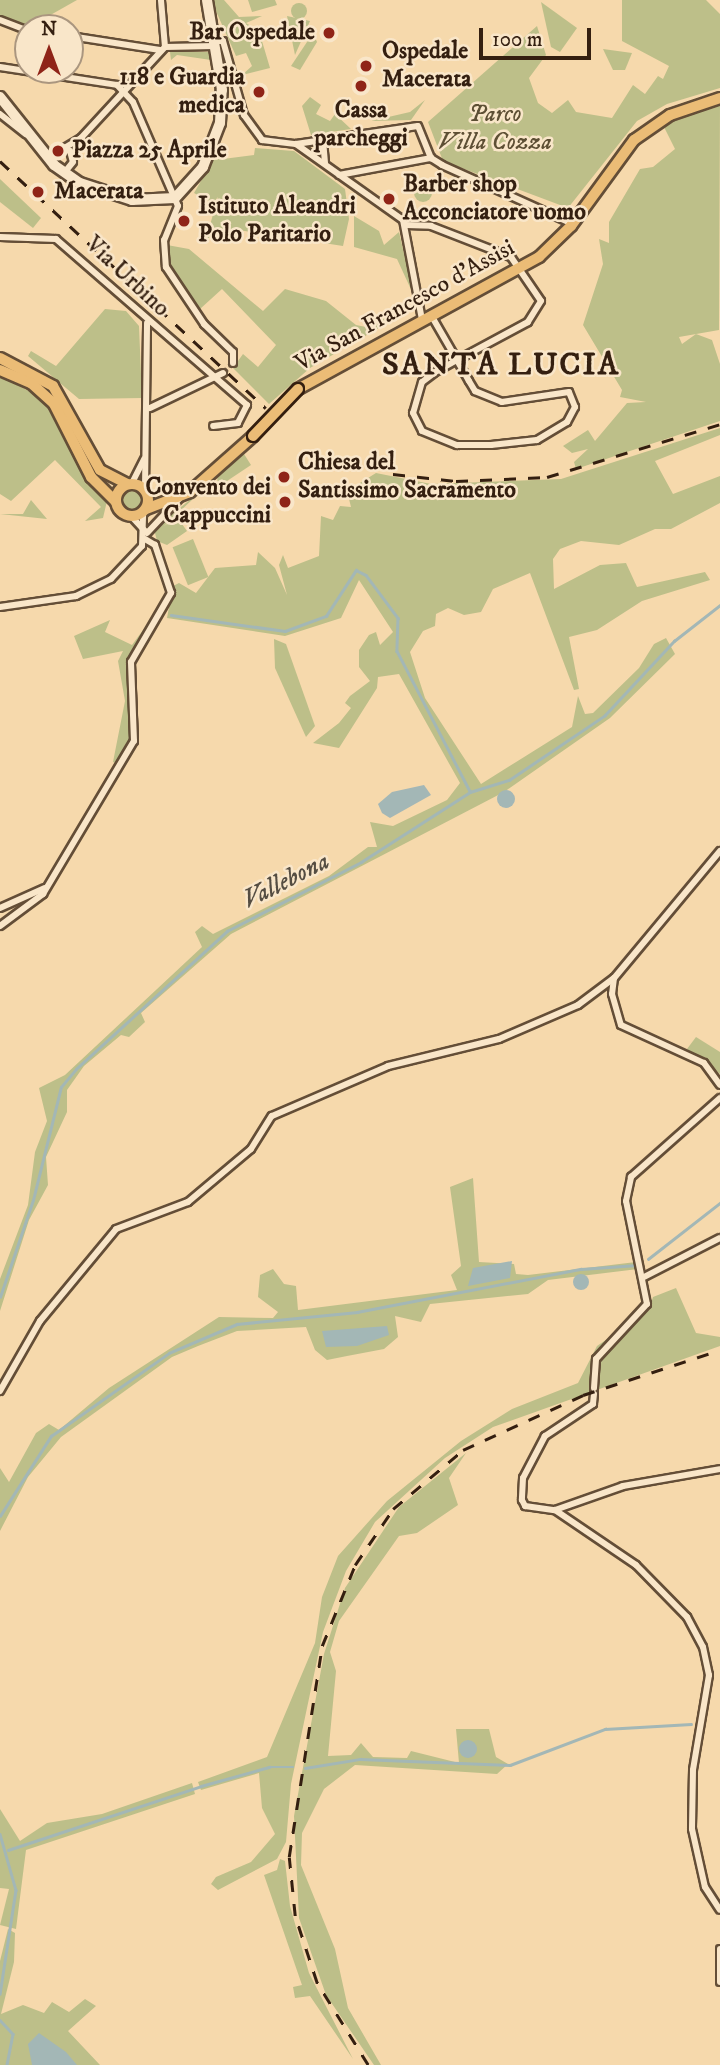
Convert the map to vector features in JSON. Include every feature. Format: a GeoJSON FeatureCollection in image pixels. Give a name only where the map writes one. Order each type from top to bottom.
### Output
{"type":"FeatureCollection","features":[{"type":"Feature","properties":{"kind":"main road"},"geometry":{"type":"LineString","coordinates":[[0,97],[49,157],[64,173],[80,183],[132,200],[175,198],[191,186],[219,131],[222,90],[207,0]]}},
{"type":"Feature","properties":{"kind":"main road"},"geometry":{"type":"LineString","coordinates":[[521,266],[571,222],[649,128],[720,96]]}},
{"type":"Feature","properties":{"kind":"main road","name":"Via San Francesco d'Assisi"},"geometry":{"type":"LineString","coordinates":[[140,512],[180,498],[253,436],[299,389],[521,266],[561,238],[571,222]]}},
{"type":"Feature","properties":{"kind":"main road"},"geometry":{"type":"LineString","coordinates":[[0,358],[53,386],[103,474],[146,492],[140,512],[116,501],[91,477],[45,394],[0,370]]}},
{"type":"Feature","properties":{"kind":"main road"},"geometry":{"type":"LineString","coordinates":[[116,501],[129,484]]}},
{"type":"Feature","properties":{"kind":"main road","name":"Via San Francesco d'Assisi"},"geometry":{"type":"LineString","coordinates":[[146,492],[166,497],[196,485]]}},
{"type":"Feature","properties":{"kind":"street"},"geometry":{"type":"LineString","coordinates":[[49,157],[66,147],[125,92],[163,48],[162,0]]}},
{"type":"Feature","properties":{"kind":"street"},"geometry":{"type":"LineString","coordinates":[[84,38],[163,48],[223,41],[256,135],[269,143],[296,144],[418,126],[431,158]]}},
{"type":"Feature","properties":{"kind":"street"},"geometry":{"type":"LineString","coordinates":[[0,67],[117,85],[125,92],[175,198],[163,248],[166,267],[204,324],[233,352],[233,363]]}},
{"type":"Feature","properties":{"kind":"street"},"geometry":{"type":"LineString","coordinates":[[0,114],[33,136]]}},
{"type":"Feature","properties":{"kind":"street"},"geometry":{"type":"LineString","coordinates":[[323,140],[319,146],[327,166]]}},
{"type":"Feature","properties":{"kind":"street"},"geometry":{"type":"LineString","coordinates":[[296,144],[406,225],[430,226],[521,266],[541,301],[538,314],[457,360],[422,382],[413,402],[416,424],[440,441],[471,446],[537,440],[573,415],[574,397],[560,391],[517,402],[489,400],[475,391],[457,360],[427,317],[406,225]]}},
{"type":"Feature","properties":{"kind":"street"},"geometry":{"type":"LineString","coordinates":[[64,173],[74,158],[66,147]]}},
{"type":"Feature","properties":{"kind":"street"},"geometry":{"type":"LineString","coordinates":[[339,175],[431,158],[571,222]]}},
{"type":"Feature","properties":{"kind":"street","name":"Via Urbino"},"geometry":{"type":"LineString","coordinates":[[0,237],[56,239],[147,323],[215,378],[247,409],[234,425],[213,426]]}},
{"type":"Feature","properties":{"kind":"street"},"geometry":{"type":"LineString","coordinates":[[146,492],[150,408],[147,323]]}},
{"type":"Feature","properties":{"kind":"street"},"geometry":{"type":"LineString","coordinates":[[150,408],[223,373]]}},
{"type":"Feature","properties":{"kind":"street"},"geometry":{"type":"LineString","coordinates":[[129,484],[147,451]]}},
{"type":"Feature","properties":{"kind":"street","name":"Via San Francesco d'Assisi"},"geometry":{"type":"LineString","coordinates":[[0,607],[89,592],[121,572],[146,536],[180,498]]}},
{"type":"Feature","properties":{"kind":"street"},"geometry":{"type":"LineString","coordinates":[[0,926],[34,906],[134,741],[131,662],[171,593],[155,545],[146,536],[140,512]]}},
{"type":"Feature","properties":{"kind":"street"},"geometry":{"type":"LineString","coordinates":[[140,512],[146,536]]}},
{"type":"Feature","properties":{"kind":"street"},"geometry":{"type":"LineString","coordinates":[[0,1391],[40,1321],[116,1230],[188,1202],[251,1149],[272,1116],[388,1066],[499,1040],[578,1005],[614,978],[720,851]]}},
{"type":"Feature","properties":{"kind":"street"},"geometry":{"type":"LineString","coordinates":[[0,908],[47,887]]}},
{"type":"Feature","properties":{"kind":"street"},"geometry":{"type":"LineString","coordinates":[[614,978],[614,1012],[621,1025],[704,1063],[720,1085]]}},
{"type":"Feature","properties":{"kind":"street"},"geometry":{"type":"LineString","coordinates":[[720,1098],[631,1177],[626,1201],[644,1277],[644,1311],[596,1359],[593,1404],[545,1436],[523,1478],[525,1506],[555,1510],[623,1486],[720,1469]]}},
{"type":"Feature","properties":{"kind":"street"},"geometry":{"type":"LineString","coordinates":[[644,1277],[720,1238]]}},
{"type":"Feature","properties":{"kind":"street"},"geometry":{"type":"LineString","coordinates":[[555,1510],[650,1578],[687,1617],[703,1647],[709,1675],[693,1770],[692,1829],[705,1887],[720,1910]]}},
{"type":"Feature","properties":{"kind":"street"},"geometry":{"type":"LineString","coordinates":[[720,1949],[720,1982]]}},
{"type":"Feature","properties":{"kind":"green space"},"geometry":{"type":"Polygon","coordinates":[[[0,0],[77,0],[52,14],[14,14],[14,21],[0,16],[0,0]]]}},
{"type":"Feature","properties":{"kind":"green space"},"geometry":{"type":"Polygon","coordinates":[[[211,0],[224,0],[239,17],[262,16],[246,23],[259,31],[270,68],[242,75],[252,66],[246,53],[236,56],[211,0]]]}},
{"type":"Feature","properties":{"kind":"green space"},"geometry":{"type":"Polygon","coordinates":[[[248,0],[275,0],[277,5],[252,12],[248,0]]]}},
{"type":"Feature","properties":{"kind":"green space","name":"Parco Villa Cozza"},"geometry":{"type":"Polygon","coordinates":[[[622,0],[706,0],[720,14],[720,88],[667,104],[637,121],[568,208],[443,161],[428,122],[537,26],[546,55],[529,78],[538,103],[552,113],[568,100],[576,112],[612,118],[633,85],[645,94],[658,76],[663,79],[669,66],[622,41],[622,0]]]}},
{"type":"Feature","properties":{"kind":"green space"},"geometry":{"type":"Polygon","coordinates":[[[541,2],[577,28],[560,52],[551,47],[541,2]]]}},
{"type":"Feature","properties":{"kind":"green space"},"geometry":{"type":"Polygon","coordinates":[[[296,3],[302,3],[307,11],[305,17],[296,19],[291,14],[291,8],[296,3]]]}},
{"type":"Feature","properties":{"kind":"green space"},"geometry":{"type":"Polygon","coordinates":[[[287,16],[310,21],[295,55],[287,16]]]}},
{"type":"Feature","properties":{"kind":"green space"},"geometry":{"type":"Polygon","coordinates":[[[313,33],[317,42],[300,70],[291,66],[313,33]]]}},
{"type":"Feature","properties":{"kind":"green space"},"geometry":{"type":"Polygon","coordinates":[[[603,49],[632,53],[625,70],[613,70],[603,49]]]}},
{"type":"Feature","properties":{"kind":"green space"},"geometry":{"type":"Polygon","coordinates":[[[170,52],[210,52],[211,60],[177,55],[171,60],[170,52]]]}},
{"type":"Feature","properties":{"kind":"green space"},"geometry":{"type":"Polygon","coordinates":[[[310,97],[321,105],[316,114],[330,121],[335,114],[351,129],[311,135],[302,106],[310,97]]]}},
{"type":"Feature","properties":{"kind":"green space"},"geometry":{"type":"Polygon","coordinates":[[[425,100],[411,120],[371,121],[410,112],[425,100]]]}},
{"type":"Feature","properties":{"kind":"green space"},"geometry":{"type":"Polygon","coordinates":[[[720,104],[719,330],[696,334],[712,340],[720,364],[720,421],[576,469],[574,462],[588,449],[572,453],[563,446],[588,430],[595,441],[627,403],[646,402],[620,397],[622,390],[583,325],[603,264],[599,239],[609,243],[609,222],[640,169],[653,167],[675,149],[663,125],[720,104]],[[696,334],[679,337],[682,344],[696,334]]]}},
{"type":"Feature","properties":{"kind":"green space"},"geometry":{"type":"Polygon","coordinates":[[[255,148],[294,151],[345,189],[349,219],[343,246],[232,229],[206,239],[218,197],[213,203],[194,193],[219,150],[223,159],[254,155],[255,148]]]}},
{"type":"Feature","properties":{"kind":"green space"},"geometry":{"type":"Polygon","coordinates":[[[0,179],[41,218],[33,228],[0,202],[0,179]]]}},
{"type":"Feature","properties":{"kind":"green space"},"geometry":{"type":"Polygon","coordinates":[[[423,184],[429,187],[432,193],[429,199],[423,202],[417,199],[414,193],[417,187],[423,184]]]}},
{"type":"Feature","properties":{"kind":"green space"},"geometry":{"type":"Polygon","coordinates":[[[354,216],[379,231],[384,245],[399,232],[414,296],[397,259],[354,247],[354,216]]]}},
{"type":"Feature","properties":{"kind":"green space"},"geometry":{"type":"Polygon","coordinates":[[[167,245],[189,249],[263,311],[285,289],[326,301],[356,325],[371,328],[396,307],[407,303],[410,310],[310,368],[269,404],[233,368],[243,354],[258,367],[276,345],[222,289],[200,309],[170,268],[167,245]]]}},
{"type":"Feature","properties":{"kind":"green space"},"geometry":{"type":"Polygon","coordinates":[[[105,309],[126,311],[139,326],[142,398],[79,399],[28,356],[31,351],[56,366],[105,309]]]}},
{"type":"Feature","properties":{"kind":"green space"},"geometry":{"type":"Polygon","coordinates":[[[0,375],[50,403],[84,475],[107,501],[103,518],[85,521],[101,507],[55,460],[11,501],[0,494],[0,375]]]}},
{"type":"Feature","properties":{"kind":"green space"},"geometry":{"type":"Polygon","coordinates":[[[720,428],[720,435],[655,461],[673,494],[720,476],[720,503],[671,529],[655,529],[619,545],[581,541],[560,549],[553,559],[554,589],[600,565],[626,563],[637,587],[705,572],[710,580],[642,601],[597,630],[569,637],[579,689],[574,690],[530,573],[493,589],[481,612],[464,615],[448,608],[436,614],[435,626],[423,631],[410,652],[425,698],[481,784],[572,727],[578,696],[585,714],[593,713],[639,668],[654,644],[666,638],[675,654],[610,718],[504,792],[231,934],[141,1013],[145,1022],[129,1037],[121,1035],[84,1066],[67,1090],[67,1112],[46,1157],[48,1185],[29,1220],[0,1311],[0,1279],[28,1205],[35,1152],[47,1121],[39,1088],[65,1075],[202,947],[195,932],[202,926],[213,934],[329,876],[368,847],[377,847],[370,822],[393,826],[447,800],[460,783],[399,674],[378,677],[377,688],[339,748],[313,743],[339,723],[351,708],[345,703],[350,696],[370,681],[359,667],[359,650],[369,635],[376,632],[380,645],[393,632],[359,580],[341,618],[285,636],[167,618],[173,586],[179,583],[196,593],[215,568],[256,565],[258,552],[275,568],[287,595],[279,565],[283,555],[288,568],[319,556],[321,516],[333,520],[340,506],[351,507],[347,491],[376,473],[431,484],[561,479],[720,428]]]}},
{"type":"Feature","properties":{"kind":"green space"},"geometry":{"type":"Polygon","coordinates":[[[244,454],[251,465],[218,487],[217,475],[244,454]]]}},
{"type":"Feature","properties":{"kind":"green space"},"geometry":{"type":"Polygon","coordinates":[[[208,485],[164,526],[177,517],[187,531],[167,545],[157,541],[154,529],[208,485]]]}},
{"type":"Feature","properties":{"kind":"green space"},"geometry":{"type":"Polygon","coordinates":[[[132,491],[138,494],[141,500],[138,506],[132,509],[126,506],[123,500],[126,494],[132,491]]]}},
{"type":"Feature","properties":{"kind":"green space"},"geometry":{"type":"Polygon","coordinates":[[[31,500],[47,519],[0,514],[23,514],[31,500]]]}},
{"type":"Feature","properties":{"kind":"green space"},"geometry":{"type":"Polygon","coordinates":[[[193,539],[208,577],[188,585],[173,547],[193,539]]]}},
{"type":"Feature","properties":{"kind":"green space"},"geometry":{"type":"Polygon","coordinates":[[[157,611],[162,613],[129,661],[132,740],[121,765],[113,762],[125,701],[118,661],[123,651],[83,659],[74,636],[110,620],[105,632],[132,645],[157,611]]]}},
{"type":"Feature","properties":{"kind":"green space"},"geometry":{"type":"Polygon","coordinates":[[[274,639],[286,644],[315,726],[306,737],[275,668],[274,639]]]}},
{"type":"Feature","properties":{"kind":"green space"},"geometry":{"type":"Polygon","coordinates":[[[696,1037],[720,1052],[720,1074],[687,1049],[696,1037]]]}},
{"type":"Feature","properties":{"kind":"green space"},"geometry":{"type":"Polygon","coordinates":[[[473,1178],[479,1262],[514,1264],[516,1274],[528,1275],[636,1262],[638,1269],[548,1280],[528,1294],[430,1304],[421,1322],[395,1316],[398,1337],[384,1349],[327,1360],[315,1350],[306,1327],[237,1331],[198,1346],[172,1357],[61,1437],[28,1477],[0,1531],[0,1468],[9,1482],[36,1433],[49,1424],[59,1430],[109,1388],[219,1317],[273,1318],[278,1312],[258,1297],[260,1275],[273,1269],[284,1284],[296,1286],[298,1310],[457,1290],[451,1275],[461,1266],[450,1187],[473,1178]]]}},
{"type":"Feature","properties":{"kind":"green space"},"geometry":{"type":"Polygon","coordinates":[[[676,1288],[696,1333],[720,1337],[720,1346],[493,1427],[445,1458],[375,1522],[346,1571],[323,1632],[291,1784],[286,1842],[277,1859],[218,1890],[211,1884],[216,1877],[251,1862],[275,1834],[262,1808],[259,1773],[201,1790],[198,1782],[267,1757],[315,1643],[322,1597],[338,1556],[387,1501],[461,1441],[512,1409],[578,1383],[597,1346],[649,1310],[653,1297],[676,1288]]]}},
{"type":"Feature","properties":{"kind":"green space"},"geometry":{"type":"Polygon","coordinates":[[[466,1453],[449,1478],[458,1505],[417,1533],[399,1536],[339,1621],[330,1652],[336,1671],[328,1756],[351,1755],[361,1743],[373,1757],[407,1758],[411,1751],[459,1763],[456,1729],[489,1729],[496,1757],[508,1764],[497,1774],[355,1765],[324,1789],[302,1833],[301,1865],[335,1949],[348,2008],[381,2065],[374,2065],[326,1995],[299,1918],[294,1816],[324,1654],[345,1588],[399,1507],[466,1453]]]}},
{"type":"Feature","properties":{"kind":"green space"},"geometry":{"type":"Polygon","coordinates":[[[192,1783],[195,1794],[26,1850],[16,1929],[0,1925],[9,1889],[0,1888],[0,1809],[20,1841],[47,1823],[102,1814],[192,1783]]]}},
{"type":"Feature","properties":{"kind":"green space"},"geometry":{"type":"Polygon","coordinates":[[[280,1859],[285,1861],[290,1906],[309,1973],[353,2059],[310,1996],[295,1998],[293,1987],[302,1985],[264,1875],[277,1870],[280,1859]]]}},
{"type":"Feature","properties":{"kind":"green space"},"geometry":{"type":"Polygon","coordinates":[[[8,1929],[15,1933],[14,1962],[1,2014],[23,2005],[44,2013],[52,2002],[69,2012],[85,1999],[96,2006],[68,2031],[100,2065],[0,2065],[0,1961],[8,1929]]]}},
{"type":"Feature","properties":{"kind":"shaded area"},"geometry":{"type":"Polygon","coordinates":[[[424,785],[431,795],[390,818],[382,813],[378,804],[392,792],[424,785]]]}},
{"type":"Feature","properties":{"kind":"shaded area"},"geometry":{"type":"Polygon","coordinates":[[[506,790],[512,793],[515,799],[512,805],[506,808],[500,805],[497,799],[500,793],[506,790]]]}},
{"type":"Feature","properties":{"kind":"shaded area"},"geometry":{"type":"Polygon","coordinates":[[[512,1261],[510,1278],[468,1286],[473,1268],[512,1261]]]}},
{"type":"Feature","properties":{"kind":"shaded area"},"geometry":{"type":"Polygon","coordinates":[[[581,1274],[589,1282],[581,1290],[573,1282],[581,1274]]]}},
{"type":"Feature","properties":{"kind":"shaded area"},"geometry":{"type":"Polygon","coordinates":[[[387,1326],[389,1335],[357,1346],[326,1347],[322,1331],[387,1326]]]}},
{"type":"Feature","properties":{"kind":"shaded area"},"geometry":{"type":"Polygon","coordinates":[[[468,1740],[474,1743],[477,1749],[474,1755],[468,1758],[462,1755],[459,1749],[462,1743],[468,1740]]]}},
{"type":"Feature","properties":{"kind":"shaded area"},"geometry":{"type":"Polygon","coordinates":[[[39,2033],[66,2052],[77,2065],[32,2065],[28,2044],[39,2033]]]}},
{"type":"Feature","properties":{"kind":"waterway"},"geometry":{"type":"LineString","coordinates":[[171,615],[285,631],[326,616],[356,570],[366,575],[398,618],[397,651],[470,791]]}},
{"type":"Feature","properties":{"kind":"waterway","name":"Vallebona"},"geometry":{"type":"LineString","coordinates":[[0,1297],[33,1200],[61,1087],[76,1069],[227,931],[361,862],[470,792],[509,780],[604,716],[674,641],[720,605]]}},
{"type":"Feature","properties":{"kind":"waterway"},"geometry":{"type":"LineString","coordinates":[[648,1259],[720,1203]]}},
{"type":"Feature","properties":{"kind":"waterway"},"geometry":{"type":"LineString","coordinates":[[0,1516],[51,1436],[169,1353],[237,1324],[357,1312],[581,1269],[637,1265]]}},
{"type":"Feature","properties":{"kind":"waterway"},"geometry":{"type":"LineString","coordinates":[[305,1768],[360,1759],[510,1765],[605,1729],[691,1724]]}},
{"type":"Feature","properties":{"kind":"waterway"},"geometry":{"type":"LineString","coordinates":[[8,1850],[201,1786],[269,1767],[293,1767]]}},
{"type":"Feature","properties":{"kind":"waterway"},"geometry":{"type":"LineString","coordinates":[[0,1834],[16,1890],[0,1994]]}},
{"type":"Feature","properties":{"kind":"waterway"},"geometry":{"type":"LineString","coordinates":[[0,2020],[13,2034],[7,2065]]}},
{"type":"Feature","properties":{"kind":"tunnel"},"geometry":{"type":"LineString","coordinates":[[223,373],[233,363]]}},
{"type":"Feature","properties":{"kind":"railway"},"geometry":{"type":"LineString","coordinates":[[0,161],[266,408]]}},
{"type":"Feature","properties":{"kind":"railway"},"geometry":{"type":"LineString","coordinates":[[393,474],[456,481],[547,477],[720,424]]}},
{"type":"Feature","properties":{"kind":"railway"},"geometry":{"type":"LineString","coordinates":[[368,2065],[317,1983],[295,1916],[289,1857],[322,1646],[355,1565],[393,1509],[463,1450],[583,1395],[720,1350]]}},
{"type":"Feature","properties":{"kind":"place","name":"Bar Ospedale"},"geometry":{"type":"Point","coordinates":[329,33]}},
{"type":"Feature","properties":{"kind":"place","name":"Ospedale Macerata"},"geometry":{"type":"Point","coordinates":[366,66]}},
{"type":"Feature","properties":{"kind":"place","name":"Cassa parcheggi"},"geometry":{"type":"Point","coordinates":[361,86]}},
{"type":"Feature","properties":{"kind":"place","name":"118 e Guardia medica"},"geometry":{"type":"Point","coordinates":[259,92]}},
{"type":"Feature","properties":{"kind":"place","name":"Piazza 25 Aprile"},"geometry":{"type":"Point","coordinates":[58,151]}},
{"type":"Feature","properties":{"kind":"place","name":"Macerata"},"geometry":{"type":"Point","coordinates":[38,192]}},
{"type":"Feature","properties":{"kind":"place","name":"Barber shop Acconciatore uomo"},"geometry":{"type":"Point","coordinates":[389,199]}},
{"type":"Feature","properties":{"kind":"place","name":"Istituto Aleandri Polo Paritario"},"geometry":{"type":"Point","coordinates":[184,221]}},
{"type":"Feature","properties":{"kind":"place","name":"Chiesa del Santissimo Sacramento"},"geometry":{"type":"Point","coordinates":[284,477]}},
{"type":"Feature","properties":{"kind":"place","name":"Convento dei Cappuccini"},"geometry":{"type":"Point","coordinates":[285,502]}},
{"type":"Feature","properties":{"kind":"district","name":"SANTA LUCIA"},"geometry":{"type":"Point","coordinates":[501,365]}}]}
